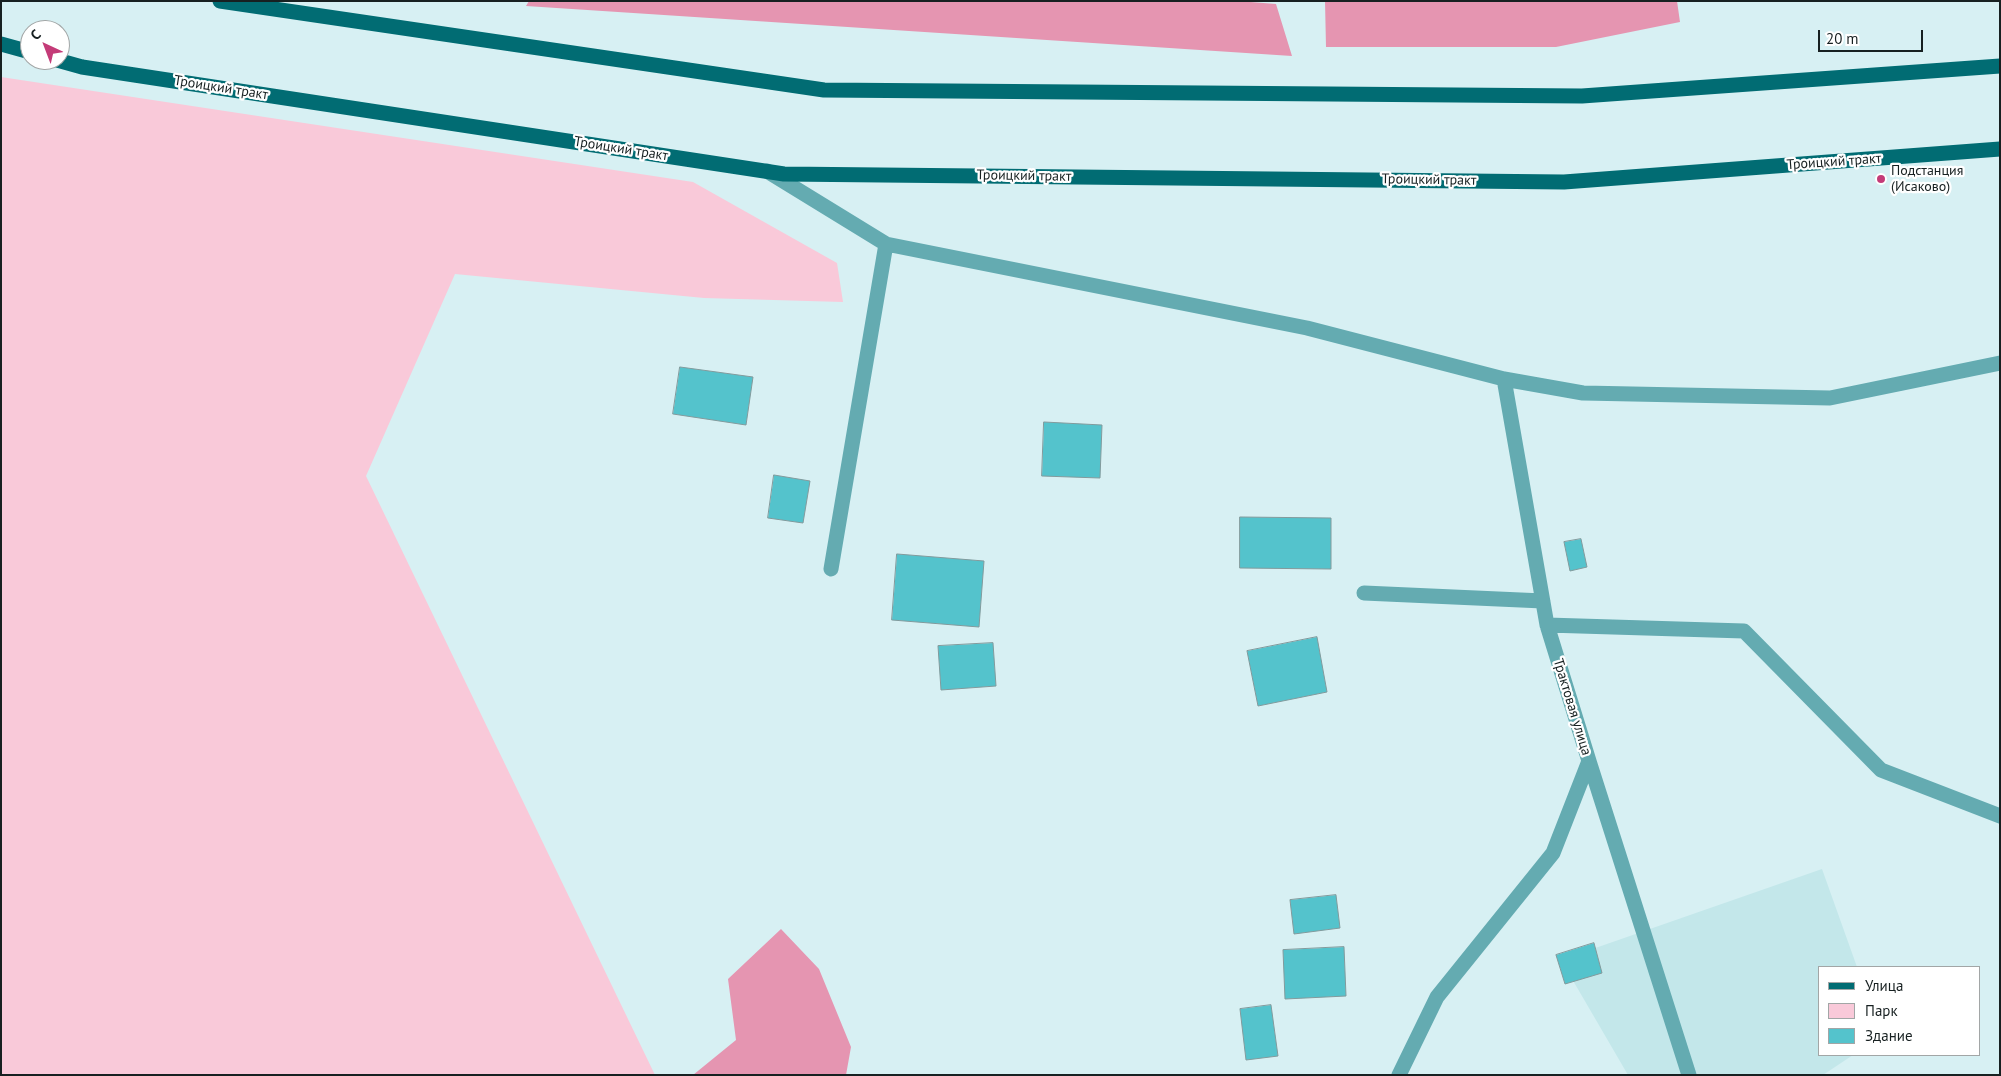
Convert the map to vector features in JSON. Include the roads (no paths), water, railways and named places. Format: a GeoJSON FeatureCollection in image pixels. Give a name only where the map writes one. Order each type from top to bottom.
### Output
{"type":"FeatureCollection","features":[{"type":"Feature","properties":{"kind":"main road"},"geometry":{"type":"LineString","coordinates":[[220,1],[824,90],[1582,96],[2000,66]]}},
{"type":"Feature","properties":{"kind":"main road"},"geometry":{"type":"LineString","coordinates":[[1,44],[20,49]]}},
{"type":"Feature","properties":{"kind":"main road","name":"Троицкий тракт"},"geometry":{"type":"LineString","coordinates":[[70,64],[784,174],[1564,182],[2000,149]]}},
{"type":"Feature","properties":{"kind":"street"},"geometry":{"type":"LineString","coordinates":[[766,171],[886,244],[1307,328],[1504,379],[1583,393],[1830,398],[2000,363]]}},
{"type":"Feature","properties":{"kind":"street"},"geometry":{"type":"LineString","coordinates":[[831,569],[886,244]]}},
{"type":"Feature","properties":{"kind":"street","name":"Трактовая улица"},"geometry":{"type":"LineString","coordinates":[[1400,1075],[1437,996],[1553,853],[1589,761],[1547,625],[1504,379]]}},
{"type":"Feature","properties":{"kind":"street"},"geometry":{"type":"LineString","coordinates":[[1364,593],[1543,601]]}},
{"type":"Feature","properties":{"kind":"street"},"geometry":{"type":"LineString","coordinates":[[1547,625],[1744,631],[1881,770],[2000,816]]}},
{"type":"Feature","properties":{"kind":"street"},"geometry":{"type":"LineString","coordinates":[[1589,761],[1689,1075]]}},
{"type":"Feature","properties":{"kind":"place","name":"Подстанция (Исаково)"},"geometry":{"type":"Point","coordinates":[1881,179]}}]}
